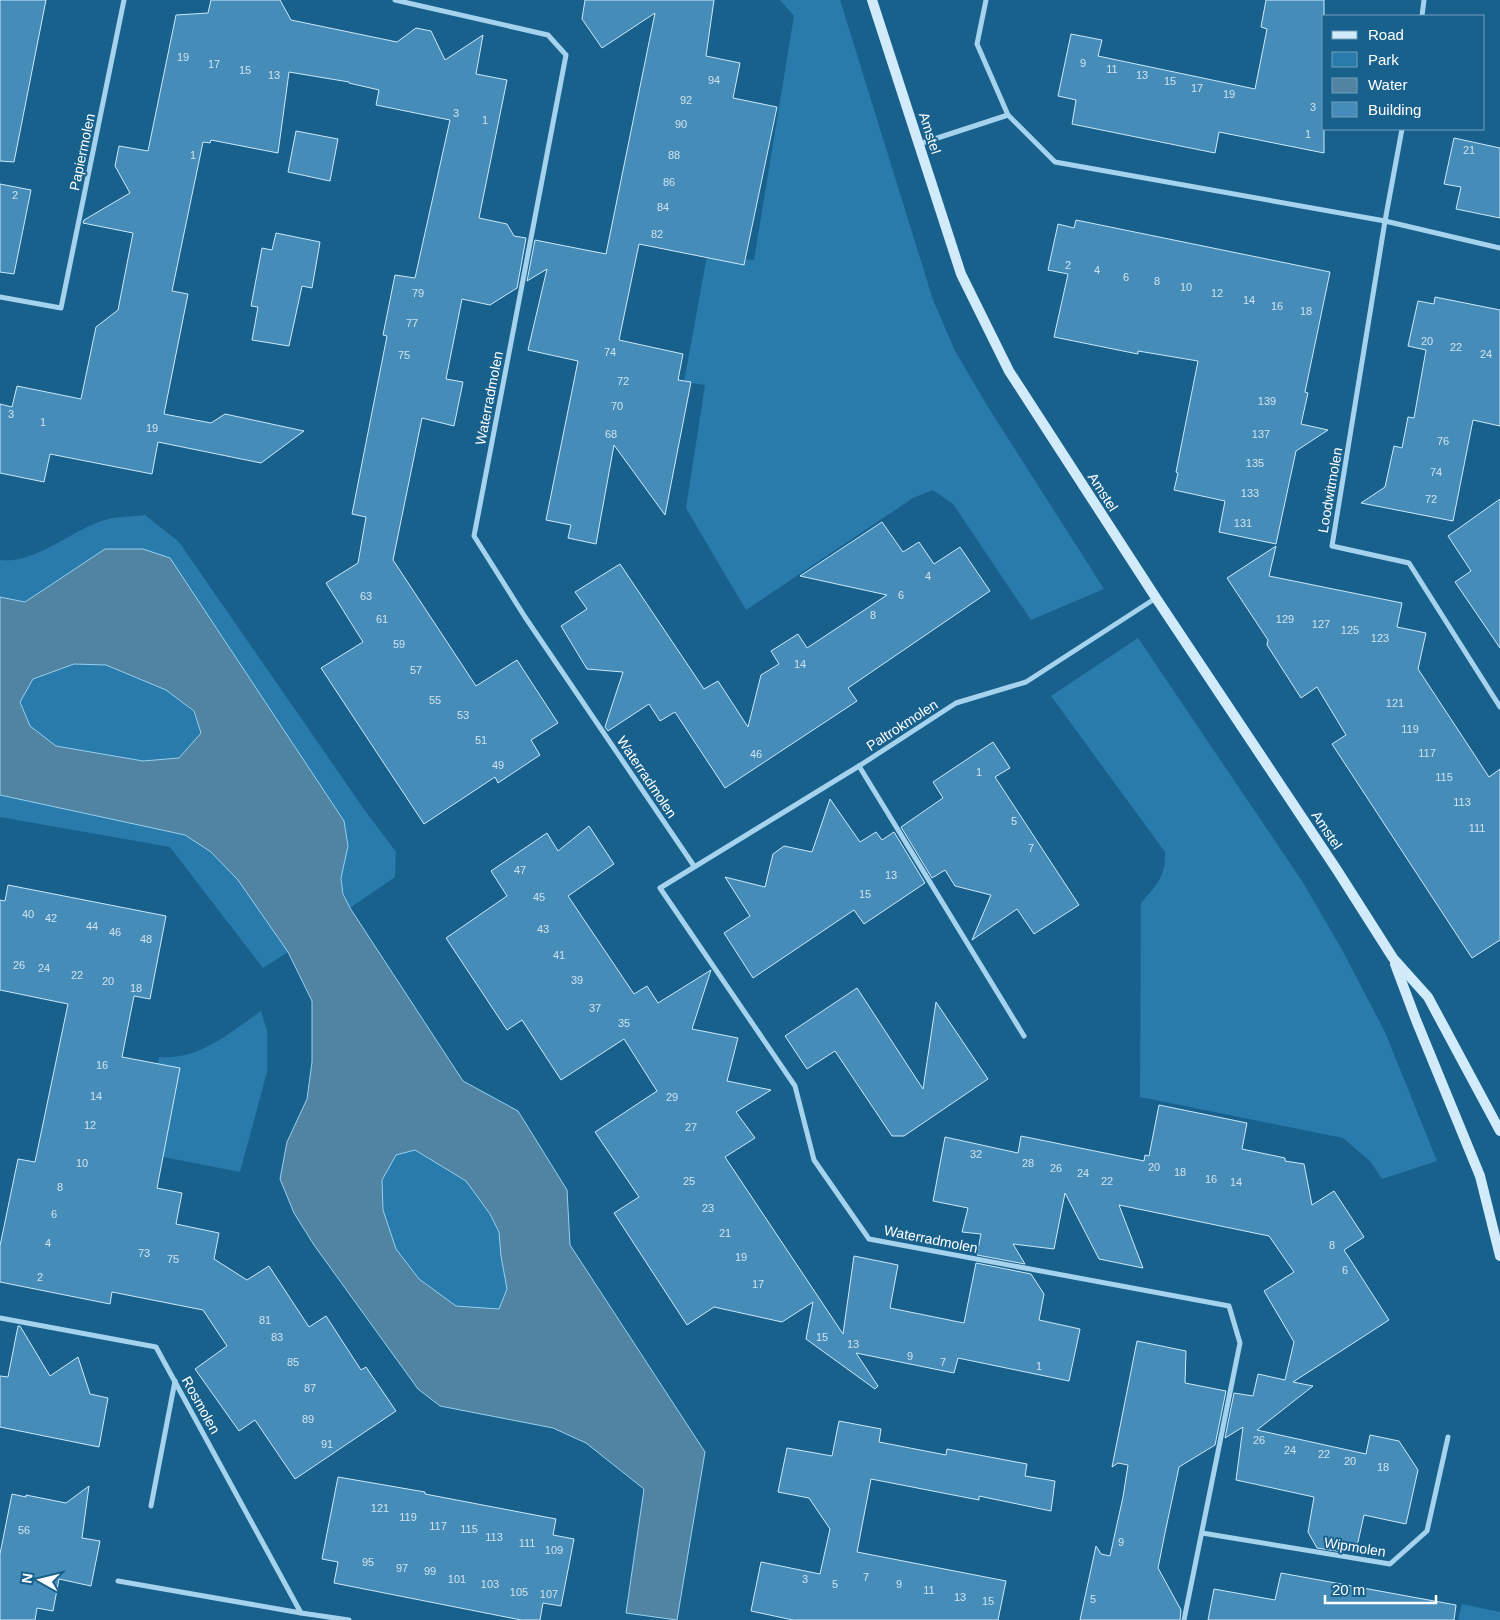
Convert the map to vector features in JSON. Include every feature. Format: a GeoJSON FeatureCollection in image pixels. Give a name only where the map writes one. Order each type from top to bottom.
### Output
{"type":"FeatureCollection","features":[{"type":"Feature","properties":{"kind":"street","name":"Papiermolen"},"geometry":{"type":"LineString","coordinates":[[0,297],[61,308],[124,0]]}},
{"type":"Feature","properties":{"kind":"street","name":"Waterradmolen"},"geometry":{"type":"LineString","coordinates":[[395,0],[548,35],[566,55],[474,536],[526,617],[694,866]]}},
{"type":"Feature","properties":{"kind":"street","name":"Amstel"},"geometry":{"type":"LineString","coordinates":[[872,0],[961,274],[1009,371],[1393,958],[1428,997],[1500,1131]]}},
{"type":"Feature","properties":{"kind":"street"},"geometry":{"type":"LineString","coordinates":[[986,0],[977,44],[1008,115],[1055,162],[1385,221],[1500,248]]}},
{"type":"Feature","properties":{"kind":"street"},"geometry":{"type":"LineString","coordinates":[[1422,15],[1424,0]]}},
{"type":"Feature","properties":{"kind":"street"},"geometry":{"type":"LineString","coordinates":[[919,144],[1008,115]]}},
{"type":"Feature","properties":{"kind":"street"},"geometry":{"type":"LineString","coordinates":[[1385,221],[1402,130]]}},
{"type":"Feature","properties":{"kind":"street","name":"Loodwitmolen"},"geometry":{"type":"LineString","coordinates":[[1385,221],[1332,546],[1409,563],[1500,707]]}},
{"type":"Feature","properties":{"kind":"street","name":"Paltrokmolen"},"geometry":{"type":"LineString","coordinates":[[1024,1036],[860,766],[956,703],[1026,682],[1156,598]]}},
{"type":"Feature","properties":{"kind":"street","name":"Waterradmolen"},"geometry":{"type":"LineString","coordinates":[[860,766],[660,888],[795,1086],[814,1160],[869,1239],[1229,1306],[1240,1343],[1202,1533]]}},
{"type":"Feature","properties":{"kind":"street","name":"Amstel"},"geometry":{"type":"LineString","coordinates":[[1393,958],[1480,1176],[1496,1221],[1500,1256]]}},
{"type":"Feature","properties":{"kind":"street","name":"Rosmolen"},"geometry":{"type":"LineString","coordinates":[[0,1318],[156,1347],[301,1613]]}},
{"type":"Feature","properties":{"kind":"street"},"geometry":{"type":"LineString","coordinates":[[151,1506],[175,1381]]}},
{"type":"Feature","properties":{"kind":"street","name":"Wipmolen"},"geometry":{"type":"LineString","coordinates":[[1202,1533],[1390,1564],[1427,1531],[1448,1437]]}},
{"type":"Feature","properties":{"kind":"street"},"geometry":{"type":"LineString","coordinates":[[1184,1620],[1202,1533]]}},
{"type":"Feature","properties":{"kind":"street"},"geometry":{"type":"LineString","coordinates":[[118,1581],[349,1620]]}},
{"type":"Feature","properties":{"kind":"green space"},"geometry":{"type":"Polygon","coordinates":[[[780,0],[840,0],[933,300],[955,351],[988,407],[1104,589],[1031,620],[953,504],[933,490],[913,498],[746,610],[686,508],[705,385],[684,382],[707,256],[754,260],[794,16],[780,0]]]}},
{"type":"Feature","properties":{"kind":"green space"},"geometry":{"type":"Polygon","coordinates":[[[145,515],[179,542],[366,812],[396,852],[395,877],[350,908],[342,884],[348,846],[105,549],[25,602],[0,597],[0,560],[13,560],[40,552],[105,520],[145,515]]]}},
{"type":"Feature","properties":{"kind":"green space"},"geometry":{"type":"Polygon","coordinates":[[[1138,638],[1302,881],[1341,948],[1385,1032],[1437,1161],[1382,1179],[1370,1161],[1343,1138],[1140,1097],[1141,903],[1162,875],[1165,852],[1051,696],[1138,638]]]}},
{"type":"Feature","properties":{"kind":"green space"},"geometry":{"type":"Polygon","coordinates":[[[74,664],[106,665],[166,690],[194,711],[201,733],[179,758],[143,761],[56,746],[30,726],[20,702],[33,679],[74,664]]]}},
{"type":"Feature","properties":{"kind":"green space"},"geometry":{"type":"Polygon","coordinates":[[[0,795],[185,835],[211,852],[238,879],[288,952],[263,968],[170,847],[0,817],[0,795]]]}},
{"type":"Feature","properties":{"kind":"green space"},"geometry":{"type":"Polygon","coordinates":[[[261,1011],[267,1031],[267,1072],[240,1172],[143,1153],[159,1057],[173,1057],[201,1050],[226,1036],[261,1011]]]}},
{"type":"Feature","properties":{"kind":"green space"},"geometry":{"type":"Polygon","coordinates":[[[415,1150],[466,1181],[490,1214],[499,1232],[507,1289],[499,1309],[456,1306],[419,1279],[396,1249],[383,1210],[382,1180],[396,1155],[415,1150]]]}},
{"type":"Feature","properties":{"kind":"green space"},"geometry":{"type":"Polygon","coordinates":[[[1462,1604],[1500,1612],[1500,1620],[1458,1620],[1462,1604]]]}},
{"type":"Feature","properties":{"kind":"water"},"geometry":{"type":"Polygon","coordinates":[[[105,549],[143,549],[170,558],[344,821],[348,846],[341,878],[343,894],[350,908],[463,1081],[518,1111],[567,1190],[570,1245],[705,1452],[677,1620],[626,1613],[644,1489],[586,1443],[553,1428],[440,1406],[418,1389],[314,1245],[294,1213],[280,1179],[287,1142],[307,1099],[312,1062],[312,1001],[288,952],[238,880],[211,852],[185,835],[0,795],[0,597],[25,602],[105,549]],[[74,664],[33,679],[20,702],[30,726],[56,746],[143,761],[179,758],[201,733],[194,711],[166,690],[106,665],[74,664]],[[415,1150],[396,1155],[382,1180],[383,1210],[396,1249],[419,1279],[456,1306],[499,1309],[507,1289],[499,1232],[490,1214],[466,1181],[415,1150]]]}},
{"type":"Feature","properties":{"kind":"building"},"geometry":{"type":"Polygon","coordinates":[[[0,0],[46,0],[14,162],[0,161],[0,0]]]}},
{"type":"Feature","properties":{"kind":"building"},"geometry":{"type":"Polygon","coordinates":[[[211,0],[280,0],[291,20],[397,42],[416,28],[431,31],[445,60],[483,35],[476,74],[507,80],[479,218],[507,224],[514,236],[526,238],[517,288],[490,305],[462,299],[446,379],[463,382],[454,426],[422,418],[393,560],[476,686],[517,660],[558,723],[531,740],[540,755],[498,783],[495,777],[424,824],[321,668],[363,642],[326,583],[358,563],[366,517],[352,514],[387,336],[383,335],[395,275],[415,278],[450,120],[376,105],[379,90],[349,82],[289,72],[278,153],[211,140],[210,143],[203,142],[172,291],[188,294],[164,414],[211,423],[225,414],[304,431],[261,463],[158,442],[152,474],[50,454],[44,482],[0,473],[0,404],[12,407],[17,386],[81,399],[96,327],[118,310],[133,233],[83,223],[84,220],[130,193],[115,166],[119,146],[148,151],[176,15],[208,13],[211,0]]]}},
{"type":"Feature","properties":{"kind":"building"},"geometry":{"type":"Polygon","coordinates":[[[585,0],[714,0],[706,56],[740,63],[733,98],[777,107],[744,265],[639,244],[619,340],[683,354],[678,380],[691,382],[665,515],[614,445],[596,544],[568,538],[571,525],[546,520],[578,361],[528,350],[547,269],[527,281],[535,240],[606,254],[655,13],[602,48],[582,19],[585,0]]]}},
{"type":"Feature","properties":{"kind":"building"},"geometry":{"type":"Polygon","coordinates":[[[1266,0],[1324,0],[1324,15],[1322,15],[1322,130],[1324,130],[1324,153],[1219,132],[1215,153],[1072,124],[1076,100],[1058,96],[1071,34],[1102,40],[1098,56],[1255,89],[1267,29],[1261,27],[1266,0]]]}},
{"type":"Feature","properties":{"kind":"building"},"geometry":{"type":"Polygon","coordinates":[[[296,131],[338,139],[330,181],[288,172],[296,131]]]}},
{"type":"Feature","properties":{"kind":"building"},"geometry":{"type":"Polygon","coordinates":[[[1454,138],[1500,148],[1500,218],[1456,209],[1461,187],[1444,184],[1454,138]]]}},
{"type":"Feature","properties":{"kind":"building"},"geometry":{"type":"Polygon","coordinates":[[[0,184],[31,190],[14,274],[0,272],[0,184]]]}},
{"type":"Feature","properties":{"kind":"building"},"geometry":{"type":"Polygon","coordinates":[[[1076,220],[1330,272],[1305,392],[1308,393],[1301,424],[1328,430],[1296,451],[1276,544],[1219,532],[1225,501],[1174,490],[1198,361],[1138,351],[1138,354],[1054,337],[1068,274],[1048,270],[1058,224],[1074,228],[1076,220]]]}},
{"type":"Feature","properties":{"kind":"building"},"geometry":{"type":"Polygon","coordinates":[[[276,233],[320,242],[312,288],[302,286],[289,346],[252,340],[258,307],[251,306],[262,248],[272,250],[276,233]]]}},
{"type":"Feature","properties":{"kind":"building"},"geometry":{"type":"Polygon","coordinates":[[[1435,297],[1500,310],[1500,426],[1473,420],[1453,521],[1361,503],[1385,487],[1394,446],[1402,448],[1408,417],[1414,418],[1426,350],[1408,346],[1418,301],[1434,304],[1435,297]]]}},
{"type":"Feature","properties":{"kind":"building"},"geometry":{"type":"Polygon","coordinates":[[[1500,499],[1500,648],[1455,582],[1471,571],[1448,536],[1500,499]]]}},
{"type":"Feature","properties":{"kind":"building"},"geometry":{"type":"Polygon","coordinates":[[[882,522],[903,552],[919,542],[934,564],[960,547],[990,591],[848,688],[857,701],[725,788],[675,712],[660,721],[649,704],[608,731],[605,727],[623,672],[587,669],[561,626],[587,609],[575,592],[620,564],[704,689],[718,681],[748,727],[761,675],[779,664],[771,651],[798,634],[807,648],[887,595],[800,576],[882,522]]]}},
{"type":"Feature","properties":{"kind":"building"},"geometry":{"type":"Polygon","coordinates":[[[1276,546],[1269,576],[1402,603],[1397,627],[1426,633],[1418,669],[1489,777],[1500,769],[1500,940],[1472,958],[1332,744],[1346,735],[1317,687],[1301,698],[1267,645],[1268,640],[1227,578],[1276,546]]]}},
{"type":"Feature","properties":{"kind":"building"},"geometry":{"type":"Polygon","coordinates":[[[993,742],[1010,768],[995,777],[1079,905],[1034,934],[1017,909],[972,940],[991,895],[955,886],[945,870],[932,878],[901,827],[943,798],[933,782],[993,742]]]}},
{"type":"Feature","properties":{"kind":"building"},"geometry":{"type":"Polygon","coordinates":[[[830,799],[860,842],[876,832],[882,840],[894,832],[925,883],[864,924],[854,910],[753,978],[724,933],[750,916],[725,877],[765,887],[773,854],[784,846],[812,852],[830,799]]]}},
{"type":"Feature","properties":{"kind":"building"},"geometry":{"type":"Polygon","coordinates":[[[589,826],[614,864],[568,896],[634,994],[647,986],[658,1003],[711,970],[692,1029],[738,1038],[727,1081],[771,1090],[736,1112],[755,1138],[725,1157],[843,1334],[854,1256],[898,1265],[890,1308],[964,1323],[976,1263],[1031,1274],[1044,1294],[1039,1320],[1080,1329],[1069,1381],[958,1358],[954,1373],[856,1353],[878,1386],[875,1389],[806,1339],[813,1302],[782,1322],[714,1307],[687,1325],[614,1213],[639,1197],[595,1132],[657,1091],[624,1039],[561,1080],[522,1020],[507,1030],[446,938],[507,896],[491,871],[547,833],[558,851],[589,826]]]}},
{"type":"Feature","properties":{"kind":"building"},"geometry":{"type":"Polygon","coordinates":[[[8,885],[166,916],[150,999],[134,996],[122,1057],[180,1068],[157,1188],[182,1193],[176,1224],[219,1233],[214,1259],[247,1280],[269,1266],[309,1327],[326,1316],[361,1370],[366,1367],[396,1411],[295,1479],[255,1420],[239,1431],[195,1369],[227,1346],[203,1310],[112,1292],[110,1304],[0,1282],[0,1246],[18,1159],[35,1162],[68,1004],[0,990],[0,900],[5,901],[8,885]]]}},
{"type":"Feature","properties":{"kind":"building"},"geometry":{"type":"Polygon","coordinates":[[[857,988],[923,1089],[936,1002],[988,1079],[904,1136],[892,1136],[835,1051],[807,1069],[785,1036],[857,988]]]}},
{"type":"Feature","properties":{"kind":"building"},"geometry":{"type":"Polygon","coordinates":[[[1159,1105],[1247,1123],[1242,1149],[1285,1158],[1285,1161],[1304,1164],[1312,1205],[1334,1191],[1364,1237],[1344,1250],[1389,1320],[1293,1382],[1313,1386],[1257,1430],[1366,1454],[1370,1435],[1399,1441],[1418,1470],[1406,1524],[1364,1515],[1358,1542],[1343,1552],[1317,1548],[1308,1532],[1314,1497],[1236,1480],[1243,1427],[1225,1438],[1234,1393],[1253,1396],[1258,1374],[1285,1380],[1294,1342],[1264,1291],[1294,1272],[1269,1236],[1119,1205],[1143,1268],[1099,1259],[1065,1193],[1054,1249],[1013,1244],[1025,1264],[977,1255],[981,1234],[962,1232],[968,1208],[933,1201],[945,1137],[1018,1153],[1021,1136],[1144,1161],[1145,1155],[1149,1156],[1159,1105]]]}},
{"type":"Feature","properties":{"kind":"building"},"geometry":{"type":"Polygon","coordinates":[[[18,1326],[20,1326],[50,1376],[78,1357],[90,1394],[108,1398],[99,1447],[0,1427],[0,1376],[8,1377],[18,1326]]]}},
{"type":"Feature","properties":{"kind":"building"},"geometry":{"type":"Polygon","coordinates":[[[1137,1341],[1186,1351],[1185,1383],[1226,1391],[1215,1445],[1179,1467],[1165,1533],[1158,1568],[1181,1610],[1180,1620],[1080,1620],[1096,1546],[1101,1554],[1110,1556],[1123,1497],[1128,1465],[1118,1463],[1112,1467],[1137,1341]]]}},
{"type":"Feature","properties":{"kind":"building"},"geometry":{"type":"Polygon","coordinates":[[[839,1421],[881,1429],[879,1442],[946,1455],[947,1449],[1027,1464],[1025,1476],[1055,1481],[1051,1511],[979,1496],[979,1500],[871,1479],[857,1552],[1006,1581],[998,1620],[793,1620],[751,1611],[761,1562],[820,1574],[830,1529],[809,1498],[778,1492],[787,1448],[832,1456],[839,1421]]]}},
{"type":"Feature","properties":{"kind":"building"},"geometry":{"type":"Polygon","coordinates":[[[338,1477],[425,1492],[425,1494],[556,1519],[553,1535],[574,1539],[561,1606],[543,1603],[540,1620],[521,1620],[334,1583],[338,1562],[322,1559],[338,1477]]]}},
{"type":"Feature","properties":{"kind":"building"},"geometry":{"type":"Polygon","coordinates":[[[89,1486],[82,1538],[100,1541],[91,1586],[59,1579],[53,1611],[37,1608],[35,1620],[0,1620],[0,1554],[12,1494],[66,1503],[89,1486]]]}},
{"type":"Feature","properties":{"kind":"building"},"geometry":{"type":"Polygon","coordinates":[[[1281,1573],[1456,1605],[1454,1620],[1208,1620],[1214,1589],[1275,1600],[1281,1573]]]}}]}
